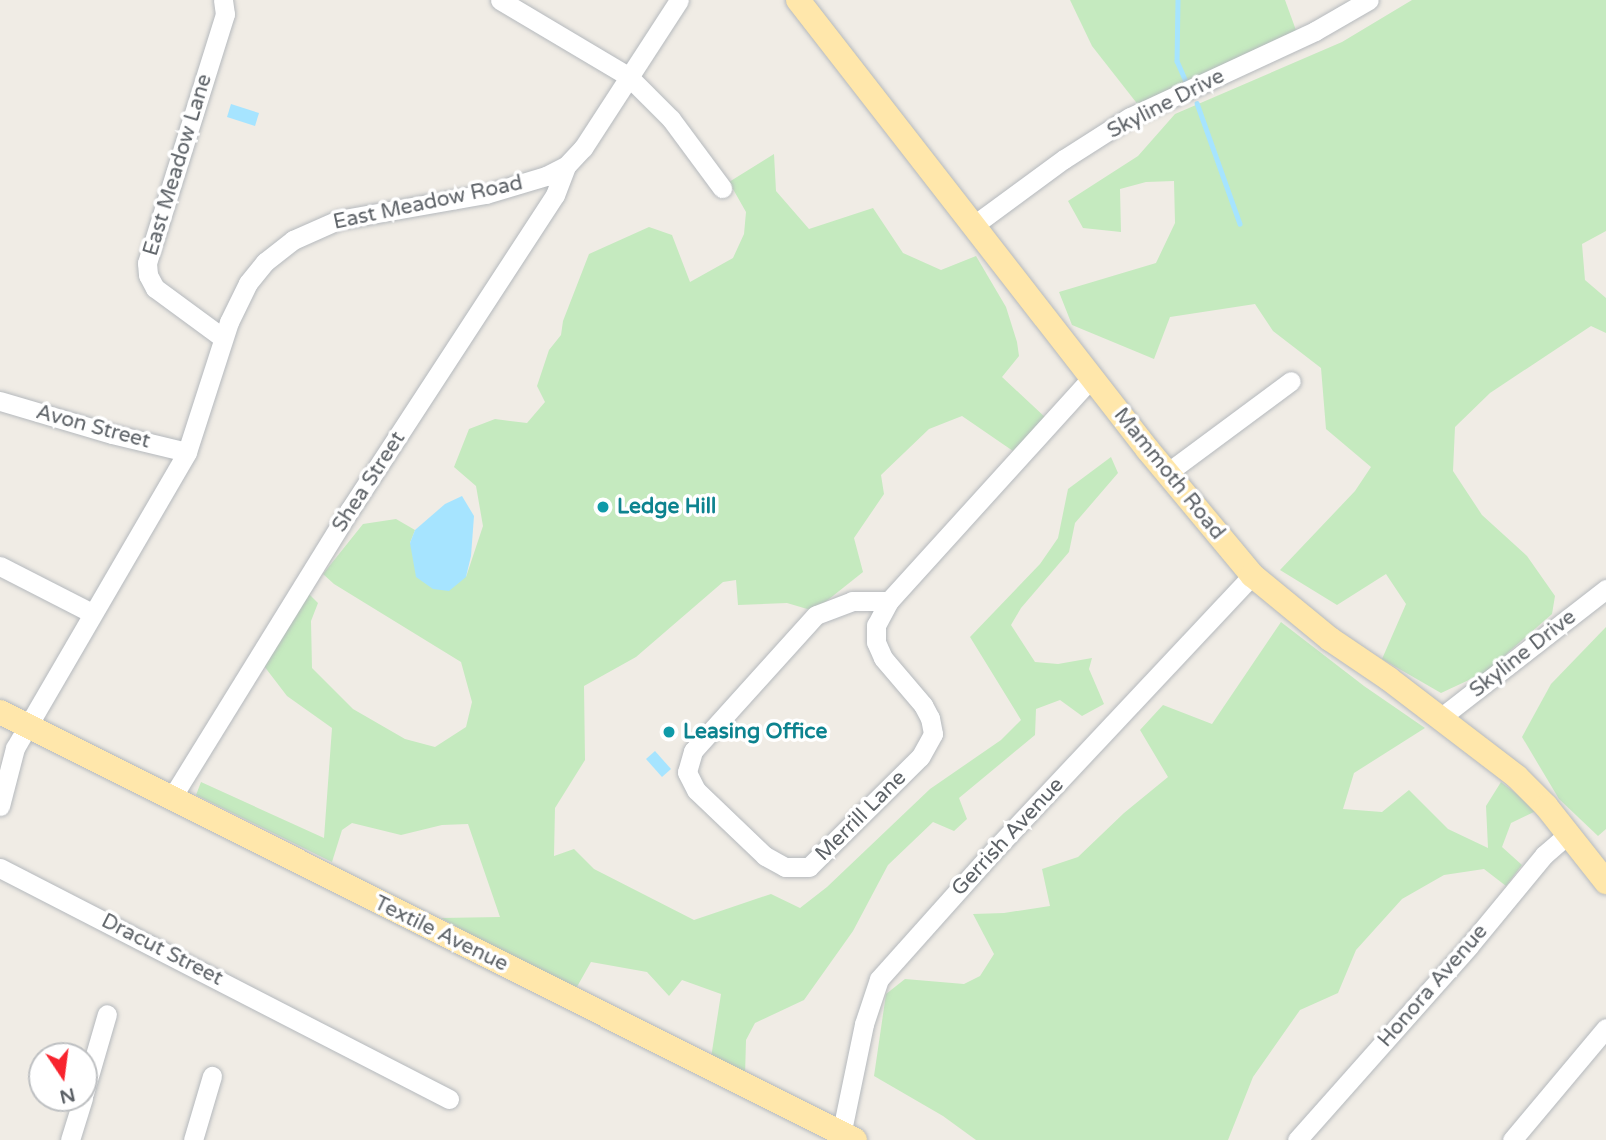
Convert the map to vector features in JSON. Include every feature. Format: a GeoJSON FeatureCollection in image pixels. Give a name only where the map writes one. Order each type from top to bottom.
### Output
{"type":"FeatureCollection","features":[{"type":"Feature","properties":{"kind":"main road","name":"Mammoth Road"},"geometry":{"type":"LineString","coordinates":[[798,0],[1167,473],[1252,575],[1330,639],[1389,679],[1517,777],[1569,833],[1606,882]]}},
{"type":"Feature","properties":{"kind":"main road","name":"Textile Avenue"},"geometry":{"type":"LineString","coordinates":[[0,712],[846,1138]]}},
{"type":"Feature","properties":{"kind":"street","name":"East Meadow Lane"},"geometry":{"type":"LineString","coordinates":[[223,0],[225,13],[147,264],[148,275],[155,288],[223,338]]}},
{"type":"Feature","properties":{"kind":"street"},"geometry":{"type":"LineString","coordinates":[[500,0],[628,76],[671,119],[722,188]]}},
{"type":"Feature","properties":{"kind":"street","name":"East Meadow Road"},"geometry":{"type":"LineString","coordinates":[[0,806],[12,759],[27,726],[187,452],[223,338],[248,283],[278,249],[306,233],[338,220],[486,194],[546,176],[566,166],[583,148],[679,0]]}},
{"type":"Feature","properties":{"kind":"street","name":"Skyline Drive"},"geometry":{"type":"LineString","coordinates":[[974,225],[1064,159],[1130,117],[1315,31],[1369,0]]}},
{"type":"Feature","properties":{"kind":"street","name":"Shea Street"},"geometry":{"type":"LineString","coordinates":[[171,799],[349,511],[555,195],[566,166]]}},
{"type":"Feature","properties":{"kind":"street","name":"Merrill Lane"},"geometry":{"type":"LineString","coordinates":[[889,601],[852,601],[816,615],[700,740],[689,761],[687,772],[696,790],[765,856],[785,867],[809,867],[920,757],[933,734],[930,719],[923,705],[883,657],[876,642],[876,625],[889,601],[1092,377]]}},
{"type":"Feature","properties":{"kind":"street"},"geometry":{"type":"LineString","coordinates":[[1167,473],[1291,381]]}},
{"type":"Feature","properties":{"kind":"street","name":"Avon Street"},"geometry":{"type":"LineString","coordinates":[[0,401],[112,434],[187,452]]}},
{"type":"Feature","properties":{"kind":"street"},"geometry":{"type":"LineString","coordinates":[[0,566],[92,613]]}},
{"type":"Feature","properties":{"kind":"street","name":"Gerrish Avenue"},"geometry":{"type":"LineString","coordinates":[[846,1138],[864,1024],[879,979],[997,847],[1252,575]]}},
{"type":"Feature","properties":{"kind":"street","name":"Skyline Drive"},"geometry":{"type":"LineString","coordinates":[[1439,719],[1606,589]]}},
{"type":"Feature","properties":{"kind":"street","name":"Honora Avenue"},"geometry":{"type":"LineString","coordinates":[[1297,1140],[1469,947],[1544,855],[1569,833]]}},
{"type":"Feature","properties":{"kind":"street","name":"Dracut Street"},"geometry":{"type":"LineString","coordinates":[[0,868],[449,1098]]}},
{"type":"Feature","properties":{"kind":"street"},"geometry":{"type":"LineString","coordinates":[[98,1045],[107,1014]]}},
{"type":"Feature","properties":{"kind":"street"},"geometry":{"type":"LineString","coordinates":[[1512,1140],[1606,1028]]}},
{"type":"Feature","properties":{"kind":"street"},"geometry":{"type":"LineString","coordinates":[[193,1140],[212,1076]]}},
{"type":"Feature","properties":{"kind":"street"},"geometry":{"type":"LineString","coordinates":[[71,1140],[79,1112]]}},
{"type":"Feature","properties":{"kind":"green space"},"geometry":{"type":"Polygon","coordinates":[[[1070,0],[1285,0],[1297,33],[1139,106],[1092,46],[1070,0]]]}},
{"type":"Feature","properties":{"kind":"green space"},"geometry":{"type":"Polygon","coordinates":[[[1412,0],[1606,0],[1606,231],[1582,244],[1585,280],[1606,298],[1606,333],[1591,326],[1490,393],[1455,427],[1453,471],[1482,515],[1527,556],[1555,596],[1552,614],[1486,672],[1441,693],[1382,659],[1406,604],[1386,574],[1337,605],[1280,570],[1355,491],[1371,467],[1326,429],[1321,368],[1273,331],[1255,304],[1170,317],[1154,359],[1072,325],[1059,292],[1156,263],[1175,223],[1174,181],[1146,182],[1120,189],[1121,232],[1083,228],[1068,201],[1138,156],[1175,114],[1342,42],[1412,0]]]}},
{"type":"Feature","properties":{"kind":"green space"},"geometry":{"type":"Polygon","coordinates":[[[774,154],[776,191],[809,229],[873,208],[903,253],[941,270],[976,256],[1006,307],[1017,342],[1019,356],[1002,377],[1047,419],[1013,451],[962,416],[929,429],[881,475],[884,494],[854,538],[863,572],[814,611],[787,603],[738,605],[736,580],[723,582],[636,657],[584,686],[585,760],[555,808],[554,856],[574,849],[594,869],[694,920],[771,894],[800,908],[827,887],[930,789],[1001,740],[1021,720],[970,637],[1040,564],[1058,538],[1068,489],[1111,457],[1118,473],[1075,523],[1069,552],[1021,608],[1011,625],[1035,662],[1058,664],[1092,658],[1089,669],[1104,704],[1082,716],[1060,700],[1036,709],[1035,735],[959,798],[967,819],[954,831],[933,822],[888,865],[853,931],[804,1000],[755,1023],[746,1040],[745,1076],[710,1064],[721,994],[682,980],[669,996],[647,972],[591,962],[574,992],[441,918],[500,917],[468,824],[442,825],[401,835],[352,823],[342,830],[332,862],[196,795],[201,782],[324,838],[332,728],[287,696],[264,666],[308,593],[318,603],[311,621],[312,668],[353,709],[405,739],[435,747],[466,727],[472,702],[461,662],[334,584],[323,574],[363,524],[396,519],[415,530],[410,543],[466,577],[483,526],[476,486],[454,467],[469,429],[495,419],[527,423],[545,402],[537,386],[549,350],[561,335],[563,321],[589,254],[649,227],[672,235],[690,282],[733,258],[744,234],[746,212],[729,182],[774,154]]]}},
{"type":"Feature","properties":{"kind":"green space"},"geometry":{"type":"Polygon","coordinates":[[[1281,622],[1364,686],[1425,728],[1354,773],[1343,809],[1382,812],[1409,790],[1448,829],[1488,848],[1486,806],[1501,782],[1538,810],[1511,823],[1502,847],[1522,865],[1506,886],[1484,869],[1444,875],[1402,899],[1356,950],[1338,993],[1300,1010],[1253,1077],[1228,1140],[976,1140],[943,1116],[874,1076],[886,994],[905,979],[964,984],[980,976],[994,954],[973,914],[1004,913],[1050,906],[1042,869],[1078,857],[1124,813],[1168,777],[1140,730],[1163,705],[1212,724],[1281,622]]]}},
{"type":"Feature","properties":{"kind":"green space"},"geometry":{"type":"Polygon","coordinates":[[[1606,627],[1606,829],[1598,836],[1559,799],[1522,737],[1551,684],[1606,627]]]}},
{"type":"Feature","properties":{"kind":"water"},"geometry":{"type":"Polygon","coordinates":[[[231,104],[259,113],[255,126],[227,117],[231,104]]]}},
{"type":"Feature","properties":{"kind":"water"},"geometry":{"type":"Polygon","coordinates":[[[462,496],[474,516],[471,556],[466,577],[449,591],[433,589],[416,577],[410,543],[415,530],[445,504],[462,496]]]}},
{"type":"Feature","properties":{"kind":"water"},"geometry":{"type":"Polygon","coordinates":[[[655,751],[671,769],[662,777],[646,759],[655,751]]]}},
{"type":"Feature","properties":{"kind":"waterway"},"geometry":{"type":"LineString","coordinates":[[1178,0],[1177,61],[1186,81]]}},
{"type":"Feature","properties":{"kind":"waterway"},"geometry":{"type":"LineString","coordinates":[[1197,103],[1240,224]]}},
{"type":"Feature","properties":{"kind":"place","name":"Ledge Hill"},"geometry":{"type":"Point","coordinates":[603,507]}},
{"type":"Feature","properties":{"kind":"place","name":"Leasing Office"},"geometry":{"type":"Point","coordinates":[669,732]}}]}
